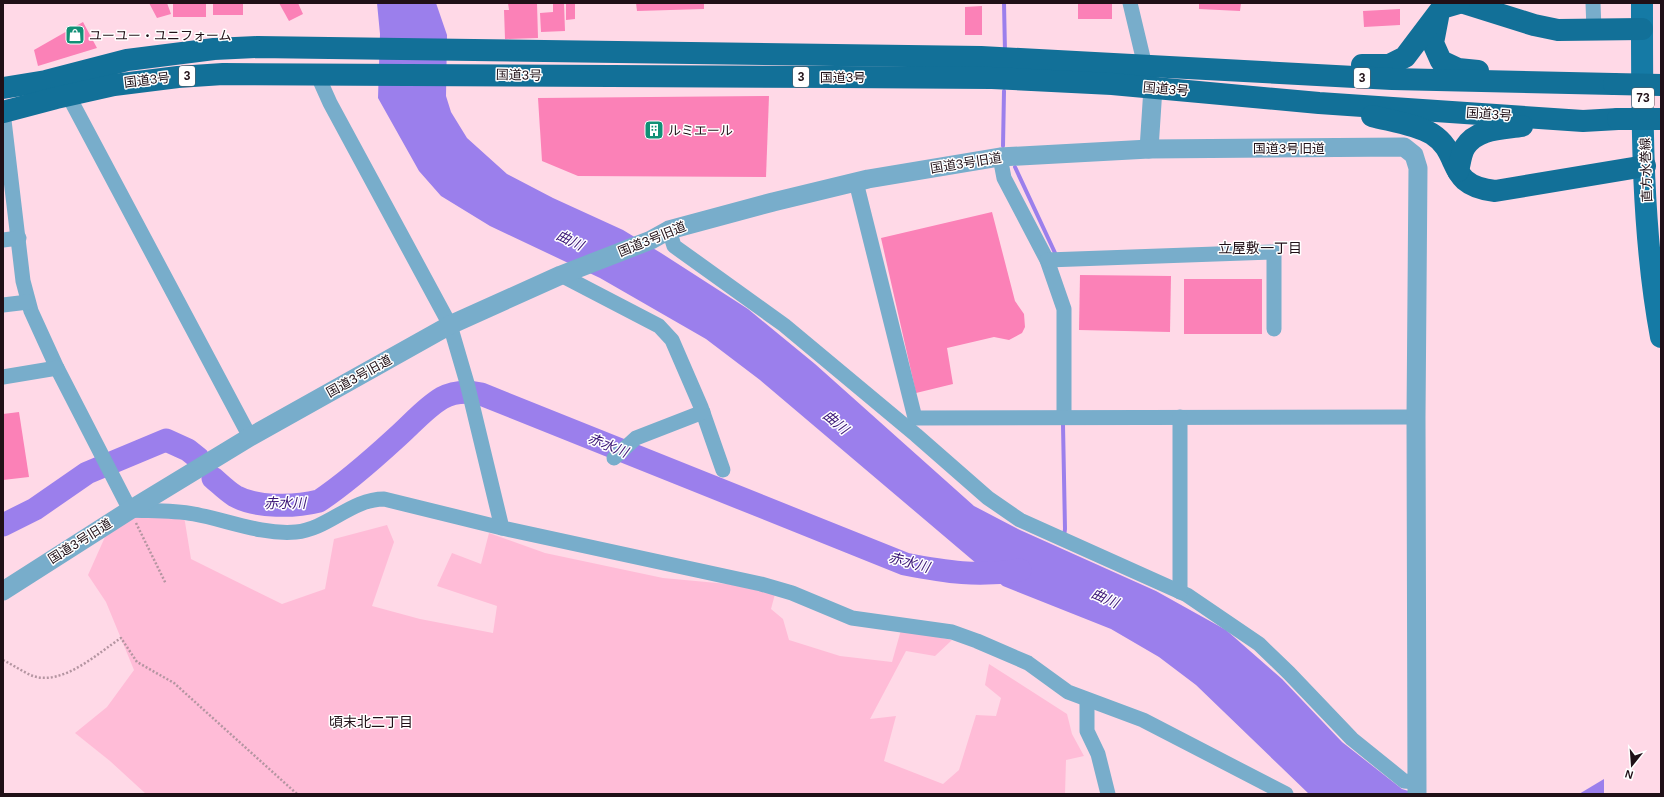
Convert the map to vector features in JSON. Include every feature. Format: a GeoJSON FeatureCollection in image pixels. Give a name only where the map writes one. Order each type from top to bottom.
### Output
{"type":"FeatureCollection","features":[{"type":"Feature","properties":{"kind":"highway"},"geometry":{"type":"LineString","coordinates":[[1247,70],[1389,65],[1405,57],[1439,14],[1442,8],[1459,3]]}},
{"type":"Feature","properties":{"kind":"highway"},"geometry":{"type":"LineString","coordinates":[[1464,3],[1534,25],[1558,30],[1642,30]]}},
{"type":"Feature","properties":{"kind":"highway"},"geometry":{"type":"LineString","coordinates":[[1439,14],[1433,43],[1441,61],[1458,69],[1500,72],[1579,83]]}},
{"type":"Feature","properties":{"kind":"highway","name":"国道3号"},"geometry":{"type":"LineString","coordinates":[[3,88],[46,81],[126,60],[214,49],[257,47],[377,48],[448,51],[842,54],[981,57],[1247,70],[1392,79],[1661,85]]}},
{"type":"Feature","properties":{"kind":"highway","name":"国道3号"},"geometry":{"type":"LineString","coordinates":[[3,112],[114,85],[178,77],[223,74],[376,74],[992,78],[1112,84],[1319,103],[1583,121],[1661,119]]}},
{"type":"Feature","properties":{"kind":"highway"},"geometry":{"type":"LineString","coordinates":[[1319,103],[1411,126],[1432,134],[1444,147],[1464,182],[1479,189],[1495,191],[1645,166]]}},
{"type":"Feature","properties":{"kind":"highway"},"geometry":{"type":"LineString","coordinates":[[1458,171],[1465,147],[1473,137],[1490,130],[1583,121]]}},
{"type":"Feature","properties":{"kind":"main road","name":"直方水巻線"},"geometry":{"type":"LineString","coordinates":[[1642,3],[1645,166],[1653,296],[1661,337]]}},
{"type":"Feature","properties":{"kind":"street"},"geometry":{"type":"LineString","coordinates":[[1130,3],[1145,66],[1153,88],[1149,149]]}},
{"type":"Feature","properties":{"kind":"street"},"geometry":{"type":"LineString","coordinates":[[1594,3],[1594,30]]}},
{"type":"Feature","properties":{"kind":"street"},"geometry":{"type":"LineString","coordinates":[[317,74],[330,103],[450,325],[467,383],[502,528]]}},
{"type":"Feature","properties":{"kind":"street"},"geometry":{"type":"LineString","coordinates":[[68,95],[250,437]]}},
{"type":"Feature","properties":{"kind":"street"},"geometry":{"type":"LineString","coordinates":[[3,112],[23,281],[28,302],[57,368],[130,510],[192,513],[252,528],[279,532],[297,532],[318,525],[367,501],[384,499],[502,528],[761,584],[792,593],[852,618],[952,632],[977,641],[1028,663],[1068,692],[1143,720],[1286,794]]}},
{"type":"Feature","properties":{"kind":"street","name":"国道3号旧道"},"geometry":{"type":"LineString","coordinates":[[3,590],[250,437],[450,325],[568,272],[651,240],[669,230],[856,182],[1000,157],[1149,149],[1404,148],[1414,155],[1418,168],[1416,417]]}},
{"type":"Feature","properties":{"kind":"street"},"geometry":{"type":"LineString","coordinates":[[1000,157],[1004,178],[1047,260],[1064,309],[1064,417]]}},
{"type":"Feature","properties":{"kind":"street"},"geometry":{"type":"LineString","coordinates":[[669,230],[674,246],[784,325],[916,435],[988,498],[1020,520],[1180,592],[1258,644],[1289,673],[1352,739],[1404,781],[1417,788],[1416,417],[915,418],[856,182]]}},
{"type":"Feature","properties":{"kind":"street"},"geometry":{"type":"LineString","coordinates":[[3,240],[19,238]]}},
{"type":"Feature","properties":{"kind":"street"},"geometry":{"type":"LineString","coordinates":[[1047,260],[1274,252],[1274,329]]}},
{"type":"Feature","properties":{"kind":"street"},"geometry":{"type":"LineString","coordinates":[[568,272],[659,326],[672,340],[703,412],[723,470]]}},
{"type":"Feature","properties":{"kind":"street"},"geometry":{"type":"LineString","coordinates":[[3,306],[28,302]]}},
{"type":"Feature","properties":{"kind":"street"},"geometry":{"type":"LineString","coordinates":[[3,376],[57,368]]}},
{"type":"Feature","properties":{"kind":"street"},"geometry":{"type":"LineString","coordinates":[[614,458],[636,438],[703,412]]}},
{"type":"Feature","properties":{"kind":"street"},"geometry":{"type":"LineString","coordinates":[[1180,417],[1180,592]]}},
{"type":"Feature","properties":{"kind":"street"},"geometry":{"type":"LineString","coordinates":[[1087,700],[1087,731],[1098,754],[1108,794]]}},
{"type":"Feature","properties":{"kind":"path"},"geometry":{"type":"LineString","coordinates":[[130,510],[166,584]]}},
{"type":"Feature","properties":{"kind":"path"},"geometry":{"type":"LineString","coordinates":[[3,660],[34,676],[49,678],[70,672],[121,638],[137,662],[174,683],[297,794]]}},
{"type":"Feature","properties":{"kind":"shaded area"},"geometry":{"type":"Polygon","coordinates":[[[135,516],[184,516],[191,559],[282,604],[325,589],[334,539],[387,525],[394,542],[372,606],[420,619],[493,633],[497,606],[437,586],[452,553],[481,564],[489,533],[545,553],[663,578],[728,584],[775,594],[771,609],[783,619],[789,640],[840,656],[892,662],[901,630],[952,640],[935,656],[906,651],[870,719],[896,716],[884,761],[943,784],[959,770],[976,715],[996,716],[1001,698],[985,685],[989,664],[1067,714],[1072,734],[1084,756],[1066,760],[1065,794],[146,794],[110,761],[75,733],[107,707],[134,670],[106,602],[88,575],[105,537],[135,516]]]}},
{"type":"Feature","properties":{"kind":"water","name":"曲川"},"geometry":{"type":"Polygon","coordinates":[[[377,3],[436,3],[447,35],[446,96],[451,112],[467,138],[507,174],[553,198],[623,230],[748,309],[815,364],[974,506],[1020,530],[1156,591],[1226,630],[1282,679],[1342,742],[1402,789],[1418,794],[1309,794],[1196,685],[1159,657],[1111,629],[1003,586],[760,380],[706,339],[600,278],[490,226],[441,196],[419,171],[378,98],[380,34],[377,3]]]}},
{"type":"Feature","properties":{"kind":"water"},"geometry":{"type":"Polygon","coordinates":[[[1604,779],[1604,794],[1579,794],[1604,779]]]}},
{"type":"Feature","properties":{"kind":"building"},"geometry":{"type":"Polygon","coordinates":[[[149,3],[167,3],[171,14],[157,18],[149,3]]]}},
{"type":"Feature","properties":{"kind":"building"},"geometry":{"type":"Polygon","coordinates":[[[173,3],[206,3],[206,17],[173,17],[173,3]]]}},
{"type":"Feature","properties":{"kind":"building"},"geometry":{"type":"Polygon","coordinates":[[[213,3],[243,3],[243,15],[213,15],[213,3]]]}},
{"type":"Feature","properties":{"kind":"building"},"geometry":{"type":"Polygon","coordinates":[[[279,3],[298,3],[303,14],[289,21],[279,3]]]}},
{"type":"Feature","properties":{"kind":"building"},"geometry":{"type":"Polygon","coordinates":[[[508,3],[537,3],[538,38],[505,39],[504,10],[509,10],[508,3]]]}},
{"type":"Feature","properties":{"kind":"building"},"geometry":{"type":"Polygon","coordinates":[[[553,3],[564,3],[565,31],[541,32],[540,13],[553,12],[553,3]]]}},
{"type":"Feature","properties":{"kind":"building"},"geometry":{"type":"Polygon","coordinates":[[[566,3],[575,3],[575,19],[566,20],[566,3]]]}},
{"type":"Feature","properties":{"kind":"building"},"geometry":{"type":"Polygon","coordinates":[[[636,3],[704,3],[704,9],[637,11],[636,3]]]}},
{"type":"Feature","properties":{"kind":"building"},"geometry":{"type":"Polygon","coordinates":[[[1078,3],[1112,3],[1112,19],[1078,19],[1078,3]]]}},
{"type":"Feature","properties":{"kind":"building"},"geometry":{"type":"Polygon","coordinates":[[[1199,3],[1241,3],[1240,11],[1199,9],[1199,3]]]}},
{"type":"Feature","properties":{"kind":"building"},"geometry":{"type":"Polygon","coordinates":[[[982,6],[982,35],[965,35],[965,7],[982,6]]]}},
{"type":"Feature","properties":{"kind":"building"},"geometry":{"type":"Polygon","coordinates":[[[1400,9],[1400,25],[1364,27],[1363,11],[1400,9]]]}},
{"type":"Feature","properties":{"kind":"building","name":"ユーユー・ユニフォーム"},"geometry":{"type":"Polygon","coordinates":[[[83,22],[97,48],[38,66],[34,50],[83,22]]]}},
{"type":"Feature","properties":{"kind":"building","name":"ルミエール"},"geometry":{"type":"Polygon","coordinates":[[[769,96],[766,177],[578,176],[542,161],[538,98],[769,96]]]}},
{"type":"Feature","properties":{"kind":"building"},"geometry":{"type":"Polygon","coordinates":[[[992,212],[1015,301],[1024,314],[1025,327],[1022,333],[1009,340],[994,337],[947,348],[953,384],[916,393],[881,238],[992,212]]]}},
{"type":"Feature","properties":{"kind":"building"},"geometry":{"type":"Polygon","coordinates":[[[1080,275],[1171,276],[1170,332],[1079,330],[1080,275]]]}},
{"type":"Feature","properties":{"kind":"building"},"geometry":{"type":"Polygon","coordinates":[[[1184,279],[1262,279],[1262,334],[1184,334],[1184,279]]]}},
{"type":"Feature","properties":{"kind":"building"},"geometry":{"type":"Polygon","coordinates":[[[19,412],[29,477],[3,480],[3,414],[19,412]]]}},
{"type":"Feature","properties":{"kind":"waterway"},"geometry":{"type":"LineString","coordinates":[[1004,3],[1005,52]]}},
{"type":"Feature","properties":{"kind":"waterway"},"geometry":{"type":"LineString","coordinates":[[1003,146],[1004,91]]}},
{"type":"Feature","properties":{"kind":"waterway"},"geometry":{"type":"LineString","coordinates":[[1015,167],[1056,255]]}},
{"type":"Feature","properties":{"kind":"waterway","name":"赤水川"},"geometry":{"type":"LineString","coordinates":[[213,478],[235,496],[254,503],[288,505],[319,501],[339,487],[378,455],[436,402],[452,394],[471,392],[481,394],[905,564],[962,573],[990,573],[1020,570]]}},
{"type":"Feature","properties":{"kind":"waterway"},"geometry":{"type":"LineString","coordinates":[[1063,425],[1064,536]]}},
{"type":"Feature","properties":{"kind":"waterway","name":"赤水川"},"geometry":{"type":"LineString","coordinates":[[3,525],[35,509],[87,473],[166,440],[188,450],[198,458]]}},
{"type":"Feature","properties":{"kind":"place","name":"ユーユー・ユニフォーム"},"geometry":{"type":"Point","coordinates":[75,35]}},
{"type":"Feature","properties":{"kind":"place","name":"ルミエール"},"geometry":{"type":"Point","coordinates":[654,130]}},
{"type":"Feature","properties":{"kind":"district","name":"立屋敷一丁目"},"geometry":{"type":"Point","coordinates":[1260,248]}},
{"type":"Feature","properties":{"kind":"district","name":"頃末北二丁目"},"geometry":{"type":"Point","coordinates":[371,722]}}]}
